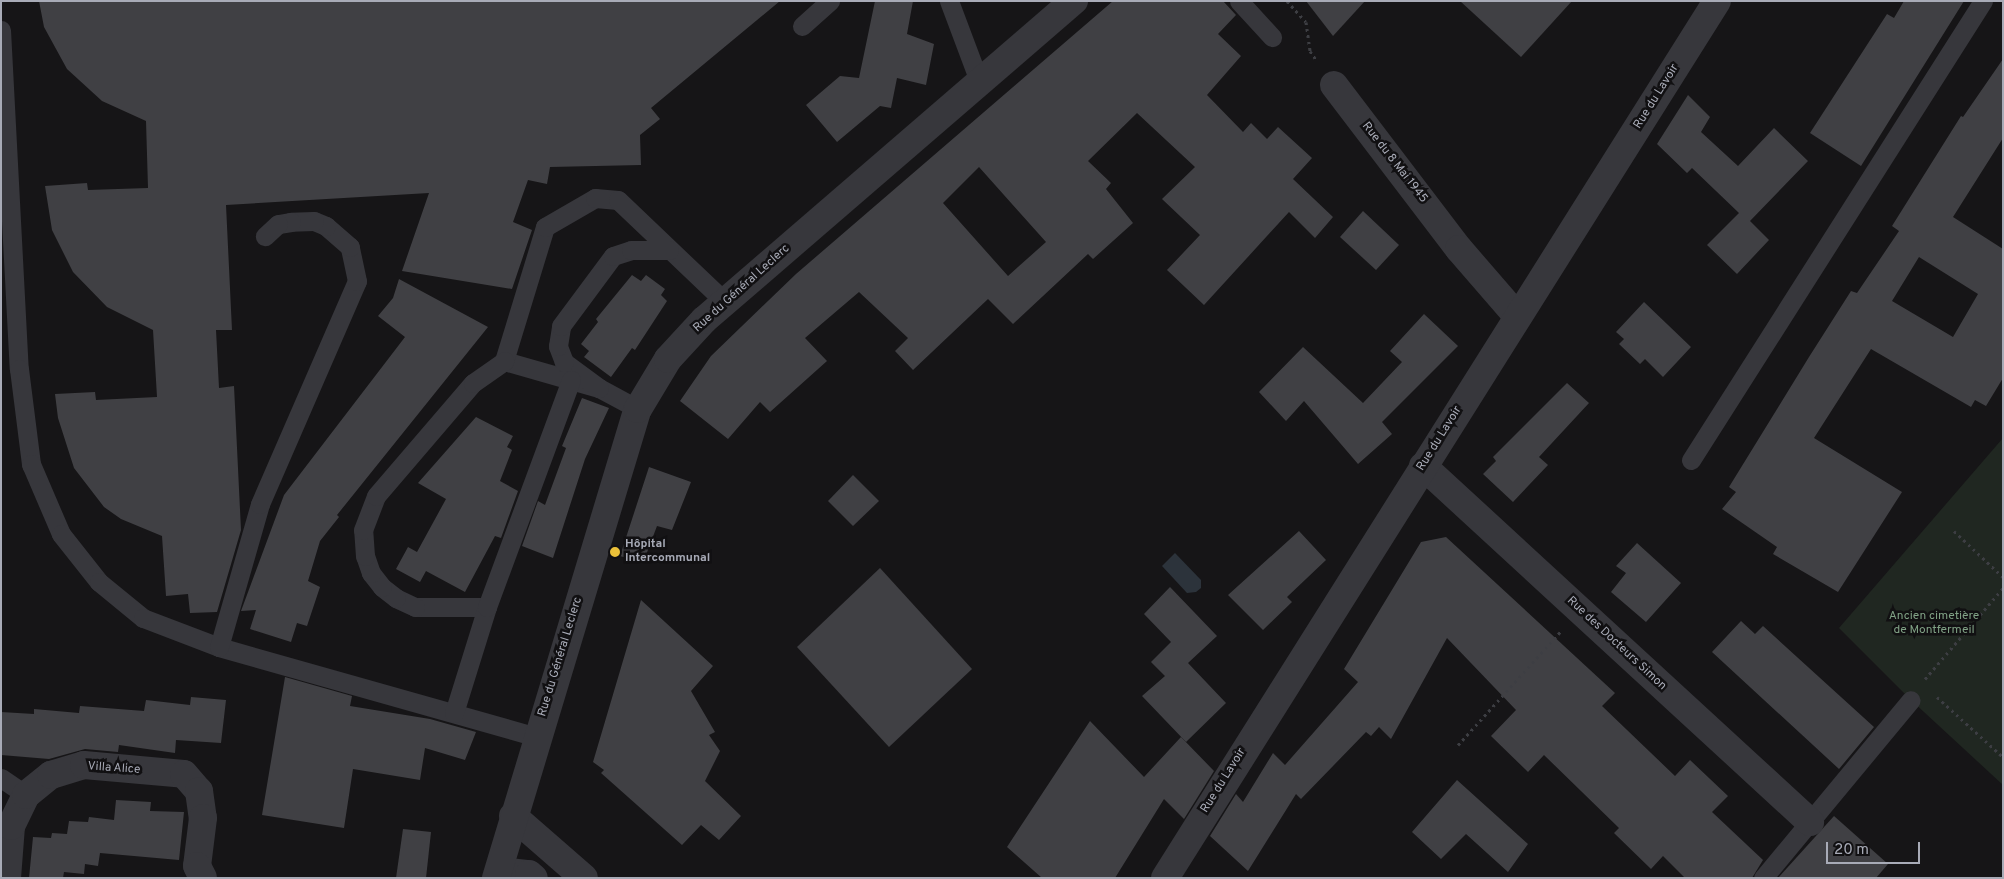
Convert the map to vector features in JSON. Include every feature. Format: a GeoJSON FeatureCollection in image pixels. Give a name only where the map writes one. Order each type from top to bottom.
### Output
{"type":"FeatureCollection","features":[{"type":"Feature","properties":{"kind":"street","name":"Rue du Général Leclerc"},"geometry":{"type":"LineString","coordinates":[[498,875],[536,737],[638,409],[668,359],[704,320],[1074,1]]}},
{"type":"Feature","properties":{"kind":"street","name":"Rue du Lavoir"},"geometry":{"type":"LineString","coordinates":[[1166,878],[1517,316],[1718,1]]}},
{"type":"Feature","properties":{"kind":"street","name":"Rue du 8 Mai 1945"},"geometry":{"type":"LineString","coordinates":[[1334,85],[1459,248],[1517,316]]}},
{"type":"Feature","properties":{"kind":"street","name":"Rue des Docteurs Simon"},"geometry":{"type":"LineString","coordinates":[[1423,466],[1810,822]]}},
{"type":"Feature","properties":{"kind":"street","name":"Villa Alice"},"geometry":{"type":"LineString","coordinates":[[7,878],[11,826],[26,795],[50,775],[84,766],[184,774],[199,791],[203,818],[197,866],[203,878]]}},
{"type":"Feature","properties":{"kind":"street"},"geometry":{"type":"LineString","coordinates":[[513,816],[584,878]]}},
{"type":"Feature","properties":{"kind":"street"},"geometry":{"type":"LineString","coordinates":[[498,875],[529,874],[534,878]]}},
{"type":"Feature","properties":{"kind":"lane"},"geometry":{"type":"LineString","coordinates":[[802,26],[830,1]]}},
{"type":"Feature","properties":{"kind":"lane"},"geometry":{"type":"LineString","coordinates":[[949,1],[979,81]]}},
{"type":"Feature","properties":{"kind":"lane"},"geometry":{"type":"LineString","coordinates":[[1239,1],[1272,37]]}},
{"type":"Feature","properties":{"kind":"lane"},"geometry":{"type":"LineString","coordinates":[[1691,460],[1983,1]]}},
{"type":"Feature","properties":{"kind":"lane"},"geometry":{"type":"LineString","coordinates":[[1,30],[10,369],[31,464],[60,534],[98,582],[143,618],[219,647],[536,737]]}},
{"type":"Feature","properties":{"kind":"lane"},"geometry":{"type":"LineString","coordinates":[[487,607],[415,607],[396,598],[382,587],[371,573],[365,556],[363,530],[376,496],[473,383],[504,362],[545,227],[595,198],[618,200],[726,303]]}},
{"type":"Feature","properties":{"kind":"lane"},"geometry":{"type":"LineString","coordinates":[[219,647],[260,504],[357,281],[350,247],[326,226],[314,221],[278,224],[265,236]]}},
{"type":"Feature","properties":{"kind":"lane"},"geometry":{"type":"LineString","coordinates":[[638,409],[599,388],[564,362],[558,346],[561,326],[613,256],[631,250],[669,250]]}},
{"type":"Feature","properties":{"kind":"lane"},"geometry":{"type":"LineString","coordinates":[[504,362],[599,388]]}},
{"type":"Feature","properties":{"kind":"lane"},"geometry":{"type":"LineString","coordinates":[[454,713],[487,607],[571,380]]}},
{"type":"Feature","properties":{"kind":"lane"},"geometry":{"type":"LineString","coordinates":[[1763,878],[1910,700]]}},
{"type":"Feature","properties":{"kind":"lane"},"geometry":{"type":"LineString","coordinates":[[1,778],[26,795]]}},
{"type":"Feature","properties":{"kind":"path"},"geometry":{"type":"LineString","coordinates":[[1287,1],[1306,22],[1310,51],[1334,85]]}},
{"type":"Feature","properties":{"kind":"path"},"geometry":{"type":"LineString","coordinates":[[1954,531],[2003,577]]}},
{"type":"Feature","properties":{"kind":"path"},"geometry":{"type":"LineString","coordinates":[[1922,683],[2003,588]]}},
{"type":"Feature","properties":{"kind":"path"},"geometry":{"type":"LineString","coordinates":[[1458,745],[1579,610]]}},
{"type":"Feature","properties":{"kind":"path"},"geometry":{"type":"LineString","coordinates":[[1929,690],[2003,758]]}},
{"type":"Feature","properties":{"kind":"green space","name":"Ancien cimetière de Montfermeil"},"geometry":{"type":"Polygon","coordinates":[[[2003,438],[2003,785],[1911,700],[1839,628],[2003,438]]]}},
{"type":"Feature","properties":{"kind":"shaded area"},"geometry":{"type":"Polygon","coordinates":[[[1175,553],[1201,580],[1201,588],[1196,592],[1187,593],[1162,566],[1175,553]]]}},
{"type":"Feature","properties":{"kind":"building"},"geometry":{"type":"Polygon","coordinates":[[[39,1],[780,1],[651,108],[660,119],[640,135],[641,165],[550,167],[547,184],[528,180],[513,222],[532,230],[512,289],[402,271],[429,193],[226,205],[232,330],[216,330],[219,388],[234,386],[241,530],[217,612],[190,613],[188,594],[166,596],[162,536],[121,519],[104,507],[74,468],[58,418],[55,394],[95,392],[96,400],[157,397],[153,330],[107,307],[73,272],[52,230],[45,186],[87,183],[88,190],[148,188],[146,121],[102,101],[67,69],[44,27],[39,1]]]}},
{"type":"Feature","properties":{"kind":"building"},"geometry":{"type":"Polygon","coordinates":[[[875,1],[913,1],[907,34],[934,44],[926,85],[897,78],[891,108],[880,106],[837,142],[806,105],[840,76],[859,78],[875,1]]]}},
{"type":"Feature","properties":{"kind":"building"},"geometry":{"type":"Polygon","coordinates":[[[1113,1],[1223,1],[1236,15],[1218,34],[1241,56],[1207,95],[1243,132],[1251,123],[1267,139],[1278,127],[1312,158],[1293,179],[1333,217],[1315,238],[1289,212],[1204,305],[1167,270],[1200,235],[1162,199],[1195,167],[1137,113],[1088,161],[1111,183],[1106,189],[1133,223],[1093,259],[1088,254],[1013,324],[988,299],[913,370],[895,351],[908,338],[859,292],[805,338],[827,361],[770,412],[760,402],[728,439],[680,401],[711,356],[796,274],[1113,1]],[[979,167],[943,203],[1008,276],[1046,242],[979,167]]]}},
{"type":"Feature","properties":{"kind":"building"},"geometry":{"type":"Polygon","coordinates":[[[1306,1],[1365,1],[1333,36],[1306,1]]]}},
{"type":"Feature","properties":{"kind":"building"},"geometry":{"type":"Polygon","coordinates":[[[1460,1],[1572,1],[1521,57],[1460,1]]]}},
{"type":"Feature","properties":{"kind":"building"},"geometry":{"type":"Polygon","coordinates":[[[1904,1],[1964,1],[1861,166],[1810,133],[1887,14],[1894,18],[1904,1]]]}},
{"type":"Feature","properties":{"kind":"building"},"geometry":{"type":"Polygon","coordinates":[[[2003,59],[2003,138],[1953,217],[2003,249],[2003,378],[1986,406],[1975,400],[1971,407],[1871,349],[1814,438],[1902,492],[1838,592],[1773,554],[1777,547],[1722,509],[1736,492],[1729,487],[1851,291],[1857,293],[1899,231],[1892,226],[1961,116],[1963,117],[2003,59]],[[1919,257],[1892,301],[1953,337],[1978,294],[1919,257]]]}},
{"type":"Feature","properties":{"kind":"building"},"geometry":{"type":"Polygon","coordinates":[[[1688,95],[1710,117],[1701,132],[1738,166],[1774,128],[1808,161],[1750,221],[1769,240],[1737,274],[1707,245],[1739,213],[1692,168],[1687,173],[1657,144],[1688,95]]]}},
{"type":"Feature","properties":{"kind":"building"},"geometry":{"type":"Polygon","coordinates":[[[1363,211],[1399,245],[1376,270],[1340,237],[1363,211]]]}},
{"type":"Feature","properties":{"kind":"building"},"geometry":{"type":"Polygon","coordinates":[[[632,275],[641,281],[646,275],[665,289],[661,295],[667,301],[635,350],[632,348],[611,377],[584,357],[589,351],[581,344],[598,322],[596,319],[632,275]]]}},
{"type":"Feature","properties":{"kind":"building"},"geometry":{"type":"Polygon","coordinates":[[[399,279],[488,327],[337,515],[339,517],[320,541],[308,581],[320,587],[307,626],[297,623],[291,642],[250,629],[256,610],[241,611],[284,495],[405,337],[378,316],[393,298],[399,279]]]}},
{"type":"Feature","properties":{"kind":"building"},"geometry":{"type":"Polygon","coordinates":[[[1644,302],[1691,347],[1663,377],[1645,359],[1640,364],[1619,344],[1624,339],[1616,332],[1644,302]]]}},
{"type":"Feature","properties":{"kind":"building"},"geometry":{"type":"Polygon","coordinates":[[[1424,314],[1458,346],[1382,422],[1392,434],[1358,464],[1304,401],[1286,421],[1259,392],[1303,347],[1363,403],[1402,362],[1390,351],[1424,314]]]}},
{"type":"Feature","properties":{"kind":"building"},"geometry":{"type":"Polygon","coordinates":[[[1567,383],[1589,403],[1539,457],[1548,465],[1513,502],[1483,474],[1496,461],[1493,457],[1567,383]]]}},
{"type":"Feature","properties":{"kind":"building"},"geometry":{"type":"Polygon","coordinates":[[[582,398],[609,408],[585,459],[553,558],[522,546],[538,501],[545,505],[566,448],[562,446],[582,398]]]}},
{"type":"Feature","properties":{"kind":"building"},"geometry":{"type":"Polygon","coordinates":[[[476,417],[513,436],[507,447],[512,450],[500,481],[518,491],[501,538],[495,536],[465,592],[426,571],[420,582],[396,569],[408,547],[417,552],[446,499],[418,483],[476,417]]]}},
{"type":"Feature","properties":{"kind":"building"},"geometry":{"type":"Polygon","coordinates":[[[649,467],[691,482],[672,530],[657,526],[643,563],[620,556],[649,467]]]}},
{"type":"Feature","properties":{"kind":"building"},"geometry":{"type":"Polygon","coordinates":[[[853,475],[879,501],[853,526],[828,501],[853,475]]]}},
{"type":"Feature","properties":{"kind":"building"},"geometry":{"type":"Polygon","coordinates":[[[1299,531],[1326,560],[1287,597],[1292,602],[1263,630],[1228,595],[1299,531]]]}},
{"type":"Feature","properties":{"kind":"building"},"geometry":{"type":"Polygon","coordinates":[[[1446,537],[1615,693],[1602,706],[1675,776],[1690,760],[1728,796],[1712,812],[1763,860],[1752,878],[1685,878],[1663,856],[1651,869],[1614,833],[1619,828],[1544,755],[1528,772],[1491,736],[1516,710],[1447,638],[1391,739],[1379,727],[1371,736],[1366,732],[1301,799],[1296,794],[1248,871],[1210,836],[1236,794],[1243,802],[1273,753],[1285,765],[1358,682],[1344,669],[1421,542],[1446,537]]]}},
{"type":"Feature","properties":{"kind":"building"},"geometry":{"type":"Polygon","coordinates":[[[1637,543],[1681,583],[1646,622],[1611,592],[1626,573],[1616,566],[1637,543]]]}},
{"type":"Feature","properties":{"kind":"building"},"geometry":{"type":"Polygon","coordinates":[[[880,568],[972,669],[889,747],[797,647],[880,568]]]}},
{"type":"Feature","properties":{"kind":"building"},"geometry":{"type":"Polygon","coordinates":[[[1170,587],[1217,636],[1188,663],[1226,703],[1186,742],[1142,696],[1165,676],[1151,662],[1171,642],[1144,614],[1170,587]]]}},
{"type":"Feature","properties":{"kind":"building"},"geometry":{"type":"Polygon","coordinates":[[[641,600],[713,666],[691,691],[715,732],[709,735],[720,751],[705,781],[741,816],[719,840],[701,825],[682,845],[601,773],[604,770],[593,762],[641,600]]]}},
{"type":"Feature","properties":{"kind":"building"},"geometry":{"type":"Polygon","coordinates":[[[1741,621],[1755,634],[1763,626],[1874,727],[1839,769],[1712,652],[1741,621]]]}},
{"type":"Feature","properties":{"kind":"building"},"geometry":{"type":"Polygon","coordinates":[[[285,677],[352,696],[350,706],[430,719],[476,732],[465,760],[425,748],[420,780],[353,769],[344,828],[262,815],[285,677]]]}},
{"type":"Feature","properties":{"kind":"building"},"geometry":{"type":"Polygon","coordinates":[[[191,697],[226,700],[221,743],[176,740],[175,753],[119,745],[118,752],[85,749],[49,759],[1,755],[1,712],[34,714],[34,709],[79,713],[80,706],[144,711],[146,700],[190,705],[191,697]]]}},
{"type":"Feature","properties":{"kind":"building"},"geometry":{"type":"Polygon","coordinates":[[[1090,721],[1144,777],[1181,737],[1214,771],[1184,819],[1164,799],[1115,878],[1042,878],[1007,847],[1090,721]]]}},
{"type":"Feature","properties":{"kind":"building"},"geometry":{"type":"Polygon","coordinates":[[[1457,780],[1528,844],[1508,872],[1466,834],[1441,859],[1412,832],[1457,780]]]}},
{"type":"Feature","properties":{"kind":"building"},"geometry":{"type":"Polygon","coordinates":[[[116,800],[151,802],[150,811],[184,812],[179,860],[100,853],[98,866],[85,864],[84,874],[64,872],[63,878],[29,878],[33,837],[51,838],[52,833],[67,834],[69,821],[88,822],[89,817],[114,820],[116,800]]]}},
{"type":"Feature","properties":{"kind":"building"},"geometry":{"type":"Polygon","coordinates":[[[1834,816],[1888,864],[1876,878],[1778,878],[1834,816]]]}},
{"type":"Feature","properties":{"kind":"building"},"geometry":{"type":"Polygon","coordinates":[[[403,829],[431,832],[426,878],[396,878],[403,829]]]}},
{"type":"Feature","properties":{"kind":"place","name":"Hôpital Intercommunal"},"geometry":{"type":"Point","coordinates":[615,552]}}]}
